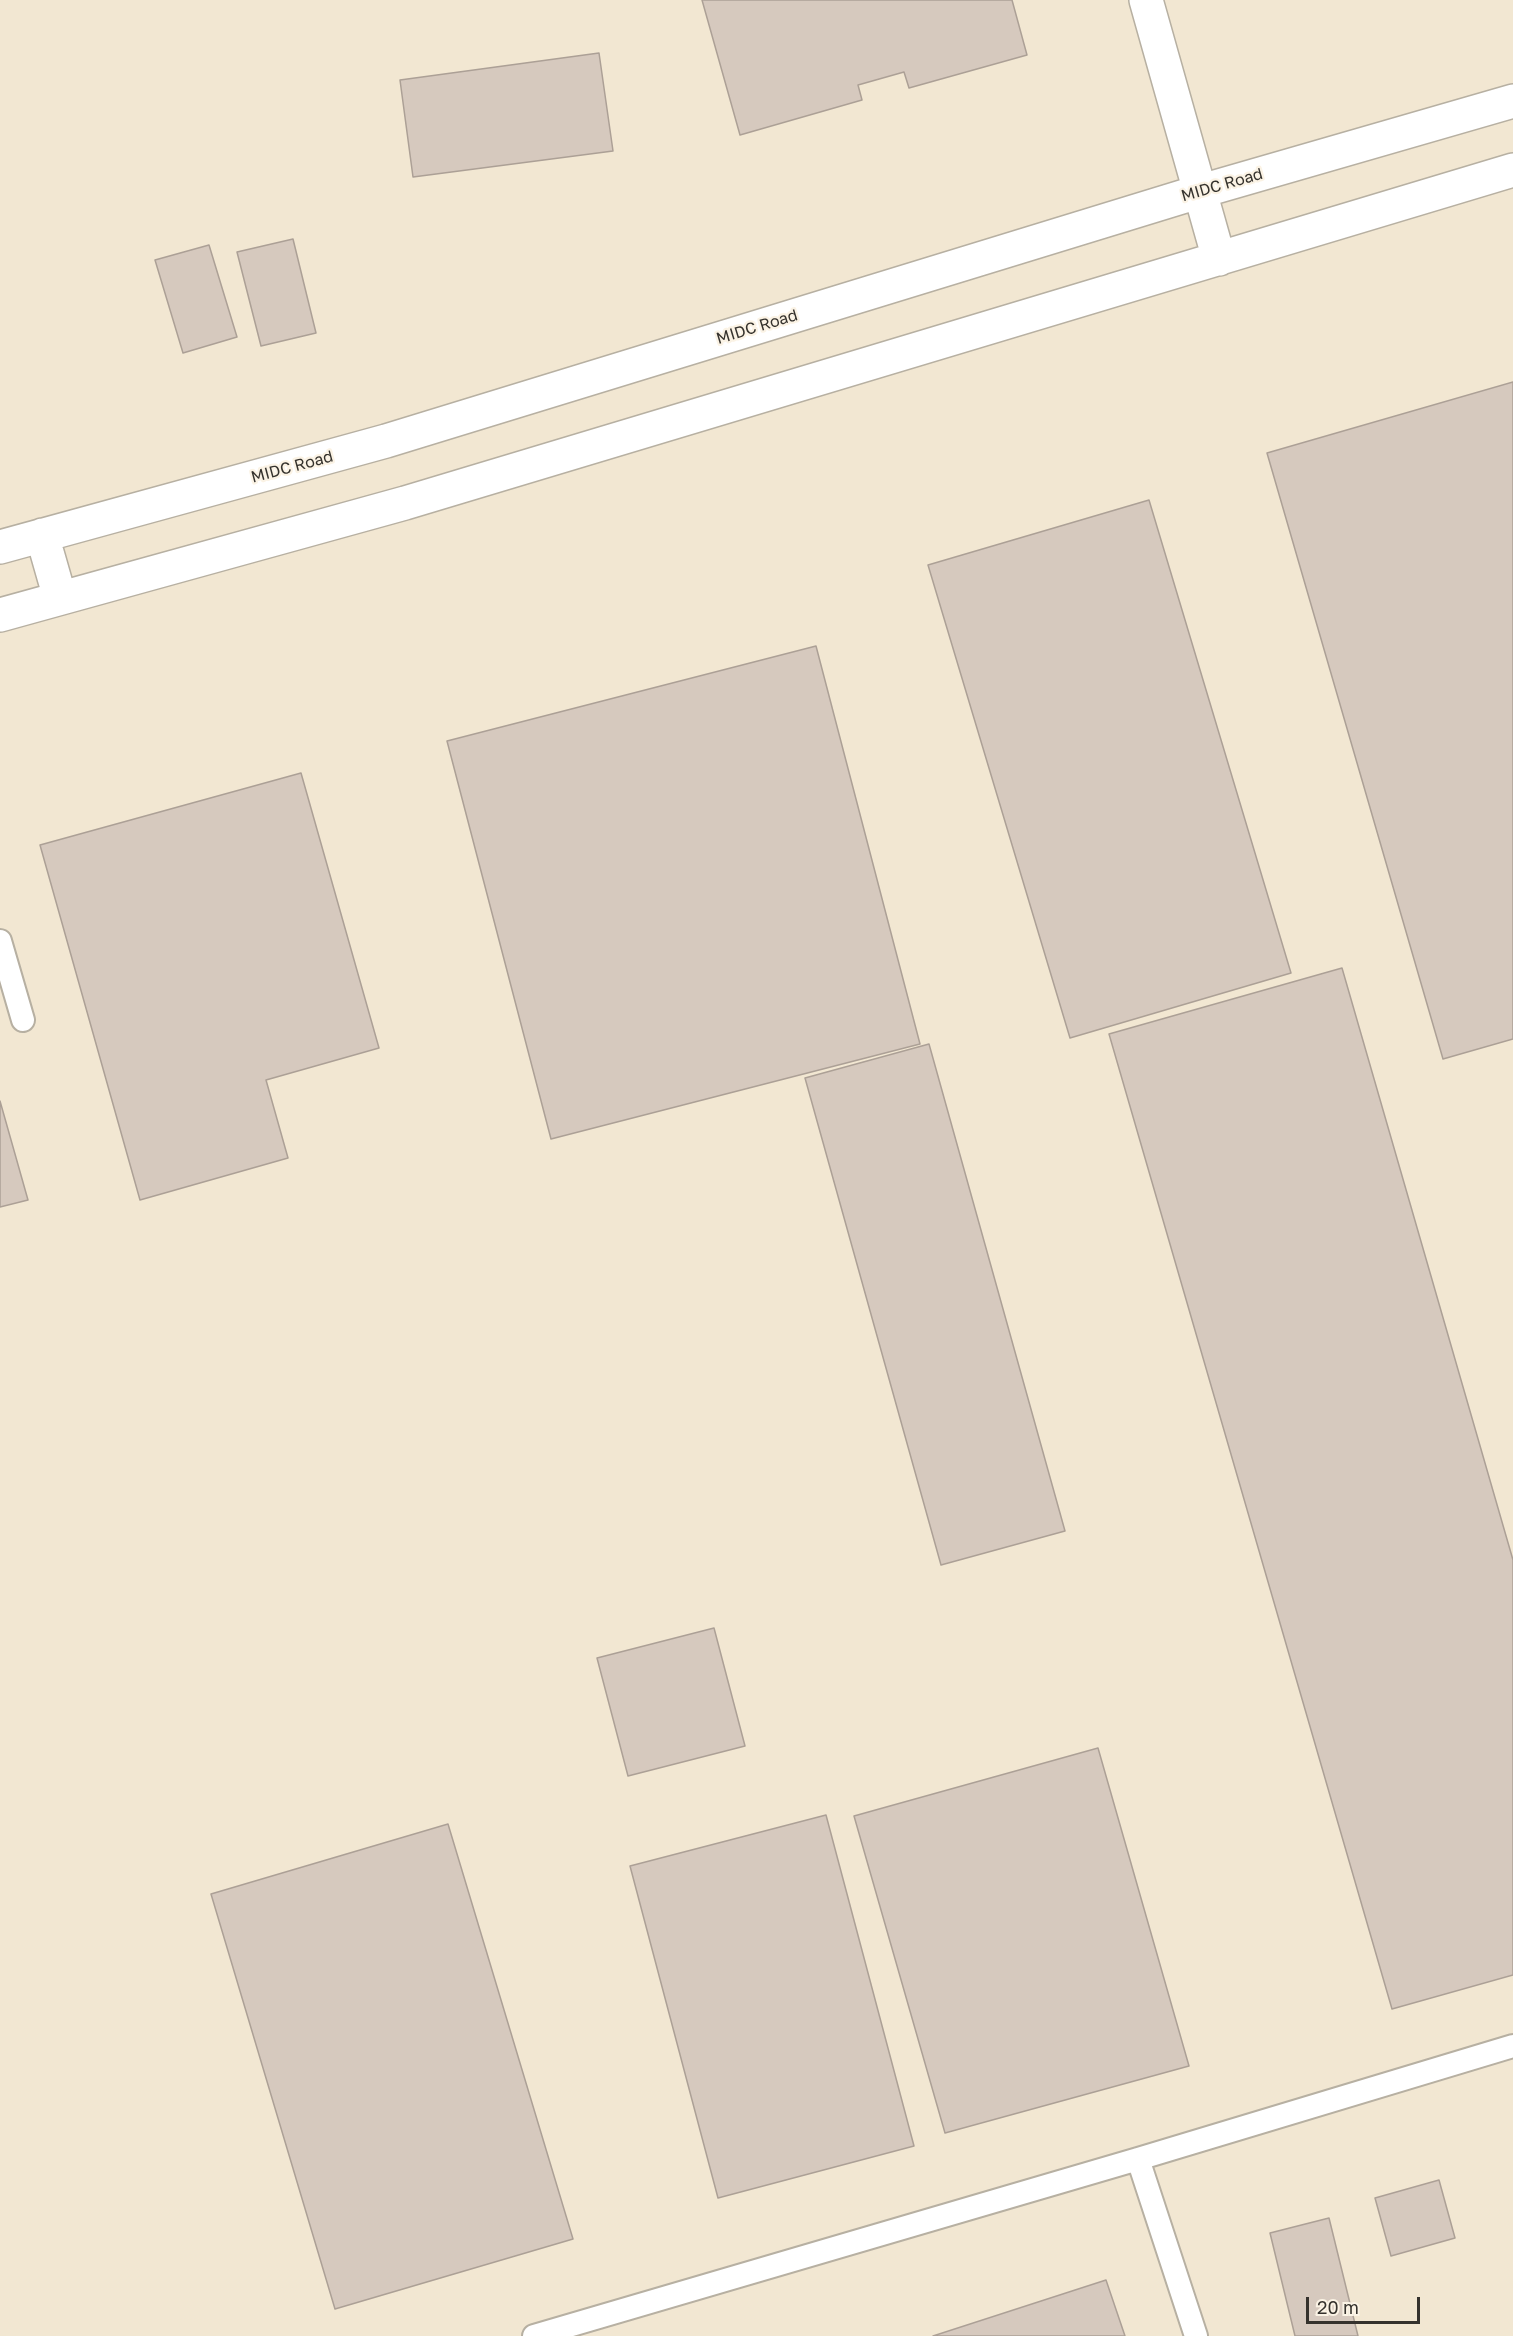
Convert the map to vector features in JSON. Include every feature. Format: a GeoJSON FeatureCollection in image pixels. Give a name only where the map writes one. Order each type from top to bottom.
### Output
{"type":"FeatureCollection","features":[{"type":"Feature","properties":{"kind":"main road"},"geometry":{"type":"LineString","coordinates":[[1146,0],[1198,192],[1219,260]]}},
{"type":"Feature","properties":{"kind":"main road","name":"MIDC Road"},"geometry":{"type":"LineString","coordinates":[[0,547],[386,441],[1198,192],[1513,101]]}},
{"type":"Feature","properties":{"kind":"main road"},"geometry":{"type":"LineString","coordinates":[[0,615],[405,503],[1513,170]]}},
{"type":"Feature","properties":{"kind":"main road"},"geometry":{"type":"LineString","coordinates":[[42,535],[60,598]]}},
{"type":"Feature","properties":{"kind":"lane"},"geometry":{"type":"LineString","coordinates":[[0,941],[23,1020]]}},
{"type":"Feature","properties":{"kind":"lane"},"geometry":{"type":"LineString","coordinates":[[534,2336],[1138,2159],[1513,2046]]}},
{"type":"Feature","properties":{"kind":"lane"},"geometry":{"type":"LineString","coordinates":[[1138,2159],[1196,2336]]}},
{"type":"Feature","properties":{"kind":"shaded area"},"geometry":{"type":"Polygon","coordinates":[[[0,0],[1513,0],[1513,2336],[0,2336],[0,0]]]}},
{"type":"Feature","properties":{"kind":"building"},"geometry":{"type":"Polygon","coordinates":[[[702,0],[1012,0],[1027,55],[909,88],[904,72],[858,85],[862,100],[740,135],[702,0]]]}},
{"type":"Feature","properties":{"kind":"building"},"geometry":{"type":"Polygon","coordinates":[[[599,53],[613,151],[413,177],[400,80],[599,53]]]}},
{"type":"Feature","properties":{"kind":"building"},"geometry":{"type":"Polygon","coordinates":[[[293,239],[316,333],[261,346],[237,252],[293,239]]]}},
{"type":"Feature","properties":{"kind":"building"},"geometry":{"type":"Polygon","coordinates":[[[209,245],[237,337],[183,353],[155,260],[209,245]]]}},
{"type":"Feature","properties":{"kind":"building"},"geometry":{"type":"Polygon","coordinates":[[[1513,382],[1513,1039],[1443,1059],[1267,453],[1513,382]]]}},
{"type":"Feature","properties":{"kind":"building"},"geometry":{"type":"Polygon","coordinates":[[[1149,500],[1291,973],[1070,1038],[928,565],[1149,500]]]}},
{"type":"Feature","properties":{"kind":"building"},"geometry":{"type":"Polygon","coordinates":[[[816,646],[920,1044],[551,1139],[447,741],[816,646]]]}},
{"type":"Feature","properties":{"kind":"building"},"geometry":{"type":"Polygon","coordinates":[[[301,773],[379,1048],[266,1080],[288,1158],[140,1200],[40,845],[301,773]]]}},
{"type":"Feature","properties":{"kind":"building"},"geometry":{"type":"Polygon","coordinates":[[[1342,968],[1513,1560],[1513,1975],[1392,2009],[1109,1034],[1342,968]]]}},
{"type":"Feature","properties":{"kind":"building"},"geometry":{"type":"Polygon","coordinates":[[[929,1044],[1065,1531],[941,1565],[805,1078],[929,1044]]]}},
{"type":"Feature","properties":{"kind":"building"},"geometry":{"type":"Polygon","coordinates":[[[0,1101],[28,1200],[0,1207],[0,1101]]]}},
{"type":"Feature","properties":{"kind":"building"},"geometry":{"type":"Polygon","coordinates":[[[714,1628],[745,1746],[628,1776],[597,1658],[714,1628]]]}},
{"type":"Feature","properties":{"kind":"building"},"geometry":{"type":"Polygon","coordinates":[[[1098,1748],[1189,2066],[945,2133],[854,1816],[1098,1748]]]}},
{"type":"Feature","properties":{"kind":"building"},"geometry":{"type":"Polygon","coordinates":[[[826,1815],[914,2146],[718,2198],[630,1866],[826,1815]]]}},
{"type":"Feature","properties":{"kind":"building"},"geometry":{"type":"Polygon","coordinates":[[[448,1824],[573,2239],[335,2309],[211,1894],[448,1824]]]}},
{"type":"Feature","properties":{"kind":"building"},"geometry":{"type":"Polygon","coordinates":[[[1439,2180],[1455,2238],[1391,2256],[1375,2198],[1439,2180]]]}},
{"type":"Feature","properties":{"kind":"building"},"geometry":{"type":"Polygon","coordinates":[[[1329,2218],[1358,2336],[1295,2336],[1270,2233],[1329,2218]]]}},
{"type":"Feature","properties":{"kind":"building"},"geometry":{"type":"Polygon","coordinates":[[[1106,2280],[1125,2336],[933,2336],[1106,2280]]]}}]}
